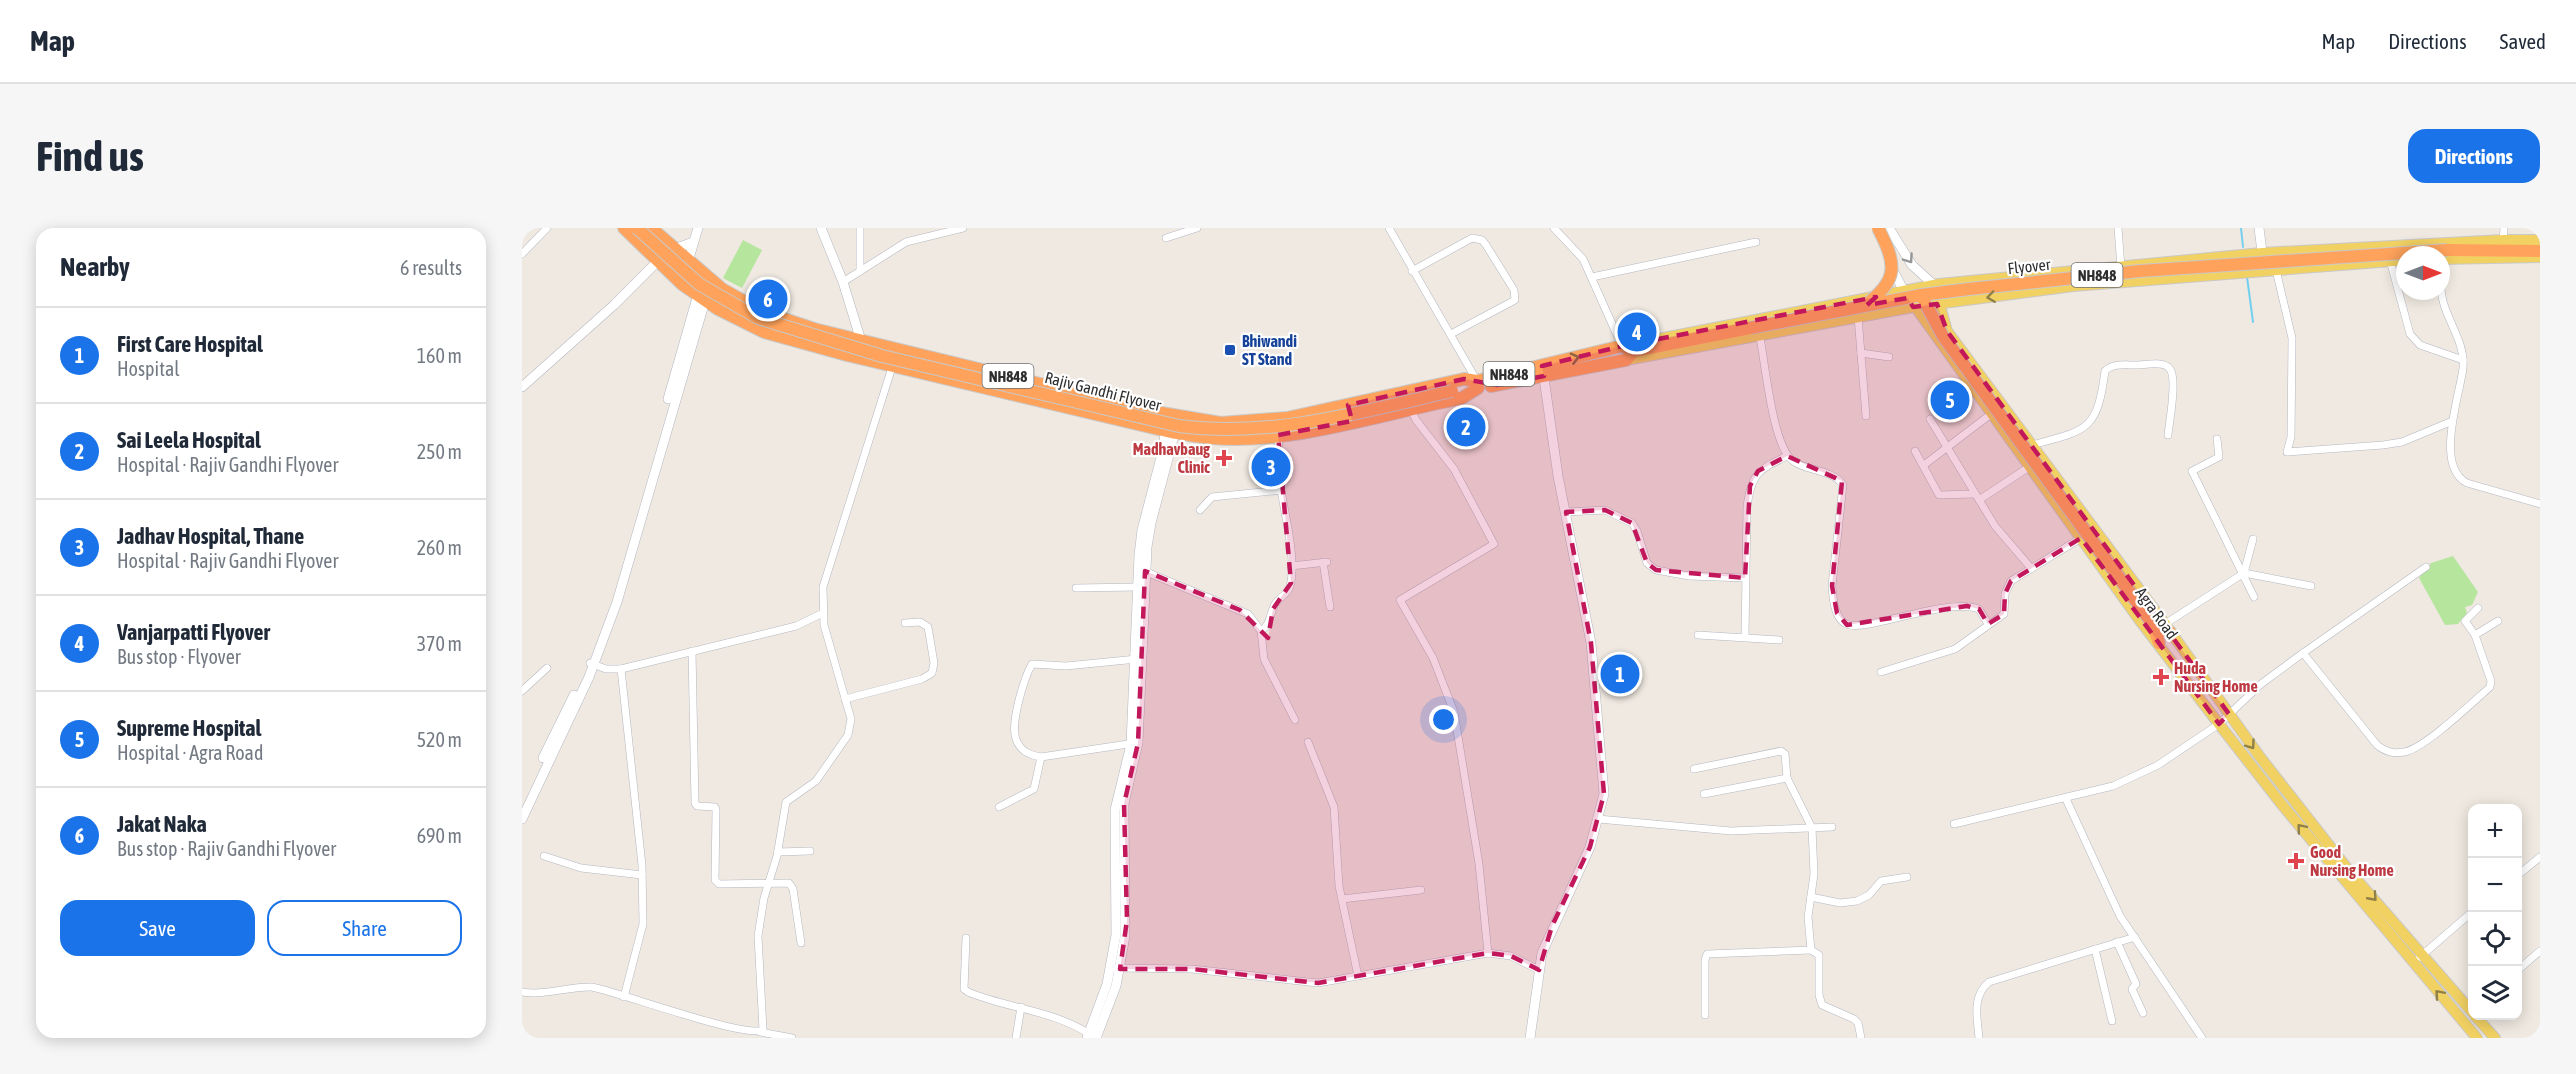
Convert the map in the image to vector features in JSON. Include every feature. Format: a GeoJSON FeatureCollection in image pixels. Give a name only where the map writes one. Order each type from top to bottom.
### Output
{"type":"FeatureCollection","features":[{"type":"Feature","properties":{"kind":"highway","name":"NH848"},"geometry":{"type":"LineString","coordinates":[[624,228],[674,277],[701,297],[764,332],[1170,432],[1214,439],[1278,435],[1462,398],[1472,386],[1628,351]]}},
{"type":"Feature","properties":{"kind":"highway","name":"Rajiv Gandhi Flyover"},"geometry":{"type":"LineString","coordinates":[[637,228],[699,284],[758,318],[882,356],[1179,426],[1215,431],[1245,431],[1301,425],[1472,386]]}},
{"type":"Feature","properties":{"kind":"highway","name":"NH848"},"geometry":{"type":"LineString","coordinates":[[651,228],[711,281],[764,312],[814,329],[861,341],[1172,416],[1221,423],[1287,418],[1464,379],[1472,386]]}},
{"type":"Feature","properties":{"kind":"highway"},"geometry":{"type":"LineString","coordinates":[[1861,311],[1883,289],[1892,274],[1892,256],[1878,228]]}},
{"type":"Feature","properties":{"kind":"highway","name":"Flyover"},"geometry":{"type":"LineString","coordinates":[[1628,351],[1861,311],[1921,295],[2140,271],[2311,258],[2447,250],[2540,251]]}},
{"type":"Feature","properties":{"kind":"highway"},"geometry":{"type":"LineString","coordinates":[[1921,295],[1943,336],[2161,627],[2159,643]]}},
{"type":"Feature","properties":{"kind":"main road"},"geometry":{"type":"LineString","coordinates":[[1628,351],[1756,320],[1934,285],[2262,253],[2540,240]]}},
{"type":"Feature","properties":{"kind":"main road"},"geometry":{"type":"LineString","coordinates":[[2450,259],[2540,258]]}},
{"type":"Feature","properties":{"kind":"main road"},"geometry":{"type":"LineString","coordinates":[[1628,351],[1760,334],[1861,311],[1913,307],[2073,285],[2396,260]]}},
{"type":"Feature","properties":{"kind":"main road","name":"Agra Road"},"geometry":{"type":"LineString","coordinates":[[1934,285],[1937,304],[1947,331],[2032,445],[2161,627],[2343,863],[2468,1006]]}},
{"type":"Feature","properties":{"kind":"main road","name":"Agra Road"},"geometry":{"type":"LineString","coordinates":[[1904,291],[1913,307],[2029,467],[2219,724],[2283,806],[2477,1037]]}},
{"type":"Feature","properties":{"kind":"main road","name":"Agra Road"},"geometry":{"type":"LineString","coordinates":[[2480,1020],[2495,1038]]}},
{"type":"Feature","properties":{"kind":"main road"},"geometry":{"type":"LineString","coordinates":[[2477,1037],[2485,1026]]}},
{"type":"Feature","properties":{"kind":"street"},"geometry":{"type":"LineString","coordinates":[[522,254],[547,228]]}},
{"type":"Feature","properties":{"kind":"street"},"geometry":{"type":"LineString","coordinates":[[674,277],[689,263],[698,228]]}},
{"type":"Feature","properties":{"kind":"street"},"geometry":{"type":"LineString","coordinates":[[821,228],[843,282],[867,359]]}},
{"type":"Feature","properties":{"kind":"street"},"geometry":{"type":"LineString","coordinates":[[860,228],[860,271]]}},
{"type":"Feature","properties":{"kind":"street"},"geometry":{"type":"LineString","coordinates":[[843,282],[906,242],[963,228]]}},
{"type":"Feature","properties":{"kind":"street"},"geometry":{"type":"LineString","coordinates":[[1166,238],[1197,228]]}},
{"type":"Feature","properties":{"kind":"street"},"geometry":{"type":"LineString","coordinates":[[1389,228],[1412,271],[1451,334],[1472,386]]}},
{"type":"Feature","properties":{"kind":"street"},"geometry":{"type":"LineString","coordinates":[[1554,228],[1580,254],[1628,351]]}},
{"type":"Feature","properties":{"kind":"street","name":"Agra Road"},"geometry":{"type":"LineString","coordinates":[[1871,228],[1904,291]]}},
{"type":"Feature","properties":{"kind":"street"},"geometry":{"type":"LineString","coordinates":[[1890,228],[1912,265],[1934,285]]}},
{"type":"Feature","properties":{"kind":"street"},"geometry":{"type":"LineString","coordinates":[[2118,228],[2121,267]]}},
{"type":"Feature","properties":{"kind":"street"},"geometry":{"type":"LineString","coordinates":[[2259,228],[2264,271]]}},
{"type":"Feature","properties":{"kind":"street"},"geometry":{"type":"LineString","coordinates":[[2503,240],[2504,228]]}},
{"type":"Feature","properties":{"kind":"street"},"geometry":{"type":"LineString","coordinates":[[1412,271],[1472,238],[1482,240],[1486,245],[1514,291],[1515,300],[1451,334]]}},
{"type":"Feature","properties":{"kind":"street"},"geometry":{"type":"LineString","coordinates":[[522,387],[614,305],[657,260],[673,249],[693,242]]}},
{"type":"Feature","properties":{"kind":"street"},"geometry":{"type":"LineString","coordinates":[[1592,278],[1756,242]]}},
{"type":"Feature","properties":{"kind":"street"},"geometry":{"type":"LineString","coordinates":[[2390,260],[2410,334],[2420,345],[2463,360]]}},
{"type":"Feature","properties":{"kind":"street"},"geometry":{"type":"LineString","coordinates":[[2276,270],[2292,338],[2291,437],[2287,452],[2383,445],[2403,441],[2450,422]]}},
{"type":"Feature","properties":{"kind":"street"},"geometry":{"type":"LineString","coordinates":[[522,819],[592,664],[617,602],[635,525],[701,297],[711,281]]}},
{"type":"Feature","properties":{"kind":"street"},"geometry":{"type":"LineString","coordinates":[[2442,300],[2463,360],[2450,422],[2454,468],[2461,480],[2540,504]]}},
{"type":"Feature","properties":{"kind":"street"},"geometry":{"type":"LineString","coordinates":[[1861,311],[1861,353],[1866,416]]}},
{"type":"Feature","properties":{"kind":"street"},"geometry":{"type":"LineString","coordinates":[[1756,320],[1778,436],[1787,456],[1804,467],[1836,478],[1843,485],[1832,586],[1834,602],[1842,621],[1847,625],[1861,625],[1918,612],[1967,606],[1979,609],[1988,624]]}},
{"type":"Feature","properties":{"kind":"street"},"geometry":{"type":"LineString","coordinates":[[760,1032],[763,1030],[764,1019],[759,975],[758,936],[778,852],[786,802],[816,781],[848,735],[851,719],[822,614],[823,587],[898,350]]}},
{"type":"Feature","properties":{"kind":"street"},"geometry":{"type":"LineString","coordinates":[[1861,353],[1889,357]]}},
{"type":"Feature","properties":{"kind":"street"},"geometry":{"type":"LineString","coordinates":[[2032,445],[2071,433],[2094,418],[2099,410],[2105,371],[2114,365],[2161,364],[2170,368],[2173,373],[2168,435]]}},
{"type":"Feature","properties":{"kind":"street"},"geometry":{"type":"LineString","coordinates":[[1530,1038],[1539,970],[1552,926],[1590,847],[1604,794],[1590,643],[1543,371]]}},
{"type":"Feature","properties":{"kind":"street"},"geometry":{"type":"LineString","coordinates":[[1348,405],[1352,421]]}},
{"type":"Feature","properties":{"kind":"street"},"geometry":{"type":"LineString","coordinates":[[1410,408],[1416,420],[1454,469],[1494,544],[1400,600],[1433,658],[1454,712],[1479,864],[1488,953]]}},
{"type":"Feature","properties":{"kind":"street"},"geometry":{"type":"LineString","coordinates":[[1924,465],[1991,414]]}},
{"type":"Feature","properties":{"kind":"street"},"geometry":{"type":"LineString","coordinates":[[1140,659],[1138,587],[1172,416]]}},
{"type":"Feature","properties":{"kind":"street"},"geometry":{"type":"LineString","coordinates":[[1930,419],[2003,537],[2031,568]]}},
{"type":"Feature","properties":{"kind":"street"},"geometry":{"type":"LineString","coordinates":[[1261,631],[1270,624],[1276,601],[1289,589],[1291,566],[1281,490],[1278,435]]}},
{"type":"Feature","properties":{"kind":"street"},"geometry":{"type":"LineString","coordinates":[[2217,439],[2218,457],[2192,471],[2254,597]]}},
{"type":"Feature","properties":{"kind":"street"},"geometry":{"type":"LineString","coordinates":[[1915,451],[1924,465],[1933,488],[1939,495],[1977,497],[2029,467]]}},
{"type":"Feature","properties":{"kind":"street"},"geometry":{"type":"LineString","coordinates":[[1745,638],[1745,578],[1750,486],[1758,471],[1787,456]]}},
{"type":"Feature","properties":{"kind":"street"},"geometry":{"type":"LineString","coordinates":[[1200,510],[1212,496],[1281,490]]}},
{"type":"Feature","properties":{"kind":"street"},"geometry":{"type":"LineString","coordinates":[[1566,512],[1605,510],[1632,523],[1637,531],[1647,563],[1656,570],[1689,576],[1745,578]]}},
{"type":"Feature","properties":{"kind":"street"},"geometry":{"type":"LineString","coordinates":[[1881,672],[1955,649],[2004,614],[2004,594],[2011,581],[2081,538]]}},
{"type":"Feature","properties":{"kind":"street"},"geometry":{"type":"LineString","coordinates":[[2243,574],[2253,539]]}},
{"type":"Feature","properties":{"kind":"street"},"geometry":{"type":"LineString","coordinates":[[1291,566],[1325,562],[1330,607]]}},
{"type":"Feature","properties":{"kind":"street"},"geometry":{"type":"LineString","coordinates":[[1954,824],[2113,786],[2158,765],[2219,724],[2261,684],[2426,567]]}},
{"type":"Feature","properties":{"kind":"street"},"geometry":{"type":"LineString","coordinates":[[1142,570],[1248,614],[1261,631],[1264,659],[1295,720]]}},
{"type":"Feature","properties":{"kind":"street"},"geometry":{"type":"LineString","coordinates":[[966,938],[964,989],[999,1003],[1021,1006],[1063,1019],[1092,1037],[1116,968],[1122,911],[1124,804],[1134,743],[1140,659],[1142,570]]}},
{"type":"Feature","properties":{"kind":"street"},"geometry":{"type":"LineString","coordinates":[[2161,627],[2203,597],[2243,574],[2311,586]]}},
{"type":"Feature","properties":{"kind":"street"},"geometry":{"type":"LineString","coordinates":[[1076,588],[1138,587]]}},
{"type":"Feature","properties":{"kind":"street"},"geometry":{"type":"LineString","coordinates":[[2303,653],[2377,746],[2391,753],[2404,752],[2433,734],[2490,687],[2491,681],[2475,634],[2465,621],[2478,608]]}},
{"type":"Feature","properties":{"kind":"street"},"geometry":{"type":"LineString","coordinates":[[592,664],[621,669],[796,626],[822,614]]}},
{"type":"Feature","properties":{"kind":"street"},"geometry":{"type":"LineString","coordinates":[[2475,634],[2498,621]]}},
{"type":"Feature","properties":{"kind":"street"},"geometry":{"type":"LineString","coordinates":[[845,699],[922,679],[932,673],[934,663],[928,627],[920,622],[904,623]]}},
{"type":"Feature","properties":{"kind":"street"},"geometry":{"type":"LineString","coordinates":[[1698,635],[1779,640]]}},
{"type":"Feature","properties":{"kind":"street"},"geometry":{"type":"LineString","coordinates":[[692,651],[695,803],[697,806],[715,807],[716,810],[715,880],[719,884],[792,885],[801,943]]}},
{"type":"Feature","properties":{"kind":"street"},"geometry":{"type":"LineString","coordinates":[[1134,743],[1041,757],[1028,755],[1021,748],[1014,731],[1020,698],[1032,664],[1066,666],[1140,659]]}},
{"type":"Feature","properties":{"kind":"street"},"geometry":{"type":"LineString","coordinates":[[522,806],[592,664]]}},
{"type":"Feature","properties":{"kind":"street"},"geometry":{"type":"LineString","coordinates":[[522,691],[547,668]]}},
{"type":"Feature","properties":{"kind":"street"},"geometry":{"type":"LineString","coordinates":[[621,669],[642,875],[643,924],[624,997]]}},
{"type":"Feature","properties":{"kind":"street"},"geometry":{"type":"LineString","coordinates":[[1308,742],[1334,807],[1337,867],[1358,976]]}},
{"type":"Feature","properties":{"kind":"street"},"geometry":{"type":"LineString","coordinates":[[1694,769],[1781,751],[1785,754],[1787,777],[1812,828],[1814,874],[1808,917],[1811,950]]}},
{"type":"Feature","properties":{"kind":"street"},"geometry":{"type":"LineString","coordinates":[[999,807],[1034,789],[1041,757]]}},
{"type":"Feature","properties":{"kind":"street"},"geometry":{"type":"LineString","coordinates":[[1704,794],[1787,777]]}},
{"type":"Feature","properties":{"kind":"street"},"geometry":{"type":"LineString","coordinates":[[2066,799],[2109,896],[2202,1038]]}},
{"type":"Feature","properties":{"kind":"street"},"geometry":{"type":"LineString","coordinates":[[1598,819],[1720,831],[1832,827]]}},
{"type":"Feature","properties":{"kind":"street"},"geometry":{"type":"LineString","coordinates":[[778,852],[810,851]]}},
{"type":"Feature","properties":{"kind":"street"},"geometry":{"type":"LineString","coordinates":[[544,855],[581,868],[642,875]]}},
{"type":"Feature","properties":{"kind":"street"},"geometry":{"type":"LineString","coordinates":[[2522,871],[2540,857]]}},
{"type":"Feature","properties":{"kind":"street"},"geometry":{"type":"LineString","coordinates":[[1811,897],[1846,904],[1869,895],[1881,881],[1908,877]]}},
{"type":"Feature","properties":{"kind":"street"},"geometry":{"type":"LineString","coordinates":[[1342,899],[1421,890]]}},
{"type":"Feature","properties":{"kind":"street"},"geometry":{"type":"LineString","coordinates":[[2413,963],[2468,916]]}},
{"type":"Feature","properties":{"kind":"street"},"geometry":{"type":"LineString","coordinates":[[1979,1038],[1977,1000],[1980,989],[1989,982],[2135,937]]}},
{"type":"Feature","properties":{"kind":"street"},"geometry":{"type":"LineString","coordinates":[[2117,942],[2136,984],[2132,989],[2143,1013]]}},
{"type":"Feature","properties":{"kind":"street"},"geometry":{"type":"LineString","coordinates":[[2095,949],[2112,1021]]}},
{"type":"Feature","properties":{"kind":"street"},"geometry":{"type":"LineString","coordinates":[[1705,1015],[1705,960],[1707,954],[1811,950],[1819,955],[1819,995],[1822,1005],[1854,1019],[1858,1023],[1861,1038]]}},
{"type":"Feature","properties":{"kind":"street"},"geometry":{"type":"LineString","coordinates":[[2522,966],[2540,951]]}},
{"type":"Feature","properties":{"kind":"street"},"geometry":{"type":"LineString","coordinates":[[1116,968],[1192,969],[1304,983],[1488,953],[1510,956],[1539,970]]}},
{"type":"Feature","properties":{"kind":"street"},"geometry":{"type":"LineString","coordinates":[[522,992],[592,987],[693,1018],[792,1038]]}},
{"type":"Feature","properties":{"kind":"street"},"geometry":{"type":"LineString","coordinates":[[1016,1038],[1021,1006]]}},
{"type":"Feature","properties":{"kind":"highlighted area"},"geometry":{"type":"Polygon","coordinates":[[[1876,297],[1867,305],[1908,298],[1913,307],[1937,304],[1947,331],[2229,714],[2219,724],[2081,538],[2011,581],[2005,594],[2004,614],[1988,624],[1979,609],[1967,606],[1847,625],[1837,613],[1832,586],[1842,481],[1787,456],[1758,471],[1750,486],[1745,578],[1656,570],[1647,563],[1632,523],[1605,510],[1566,512],[1591,643],[1604,794],[1590,847],[1552,926],[1539,970],[1511,956],[1488,953],[1318,983],[1192,969],[1120,969],[1127,920],[1124,804],[1138,743],[1145,571],[1240,610],[1268,638],[1273,609],[1291,583],[1278,435],[1352,421],[1348,405],[1464,379],[1497,385],[1544,376],[1542,366],[1622,346],[1876,297]]]}},
{"type":"Feature","properties":{"kind":"green space"},"geometry":{"type":"Polygon","coordinates":[[[743,240],[762,250],[742,288],[723,278],[743,240]]]}},
{"type":"Feature","properties":{"kind":"green space"},"geometry":{"type":"Polygon","coordinates":[[[2453,556],[2478,592],[2472,605],[2465,607],[2467,613],[2458,624],[2445,625],[2419,578],[2431,563],[2453,556]]]}},
{"type":"Feature","properties":{"kind":"waterway"},"geometry":{"type":"LineString","coordinates":[[2241,228],[2243,247]]}},
{"type":"Feature","properties":{"kind":"waterway"},"geometry":{"type":"LineString","coordinates":[[2247,277],[2253,322]]}},
{"type":"Feature","properties":{"kind":"place","name":"Jakat Naka"},"geometry":{"type":"Point","coordinates":[768,299]}},
{"type":"Feature","properties":{"kind":"place","name":"Vanjarpatti Flyover"},"geometry":{"type":"Point","coordinates":[1637,332]}},
{"type":"Feature","properties":{"kind":"place","name":"Bhiwandi ST Stand"},"geometry":{"type":"Point","coordinates":[1230,350]}},
{"type":"Feature","properties":{"kind":"place","name":"Supreme Hospital"},"geometry":{"type":"Point","coordinates":[1950,400]}},
{"type":"Feature","properties":{"kind":"place","name":"Sai Leela Hospital"},"geometry":{"type":"Point","coordinates":[1466,427]}},
{"type":"Feature","properties":{"kind":"place","name":"Madhavbaug Clinic"},"geometry":{"type":"Point","coordinates":[1224,458]}},
{"type":"Feature","properties":{"kind":"place","name":"Jadhav Hospital, Thane"},"geometry":{"type":"Point","coordinates":[1271,467]}},
{"type":"Feature","properties":{"kind":"place","name":"First Care Hospital"},"geometry":{"type":"Point","coordinates":[1620,674]}},
{"type":"Feature","properties":{"kind":"place","name":"Huda Nursing Home"},"geometry":{"type":"Point","coordinates":[2161,677]}},
{"type":"Feature","properties":{"kind":"place","name":"Good Nursing Home"},"geometry":{"type":"Point","coordinates":[2296,861]}}]}
